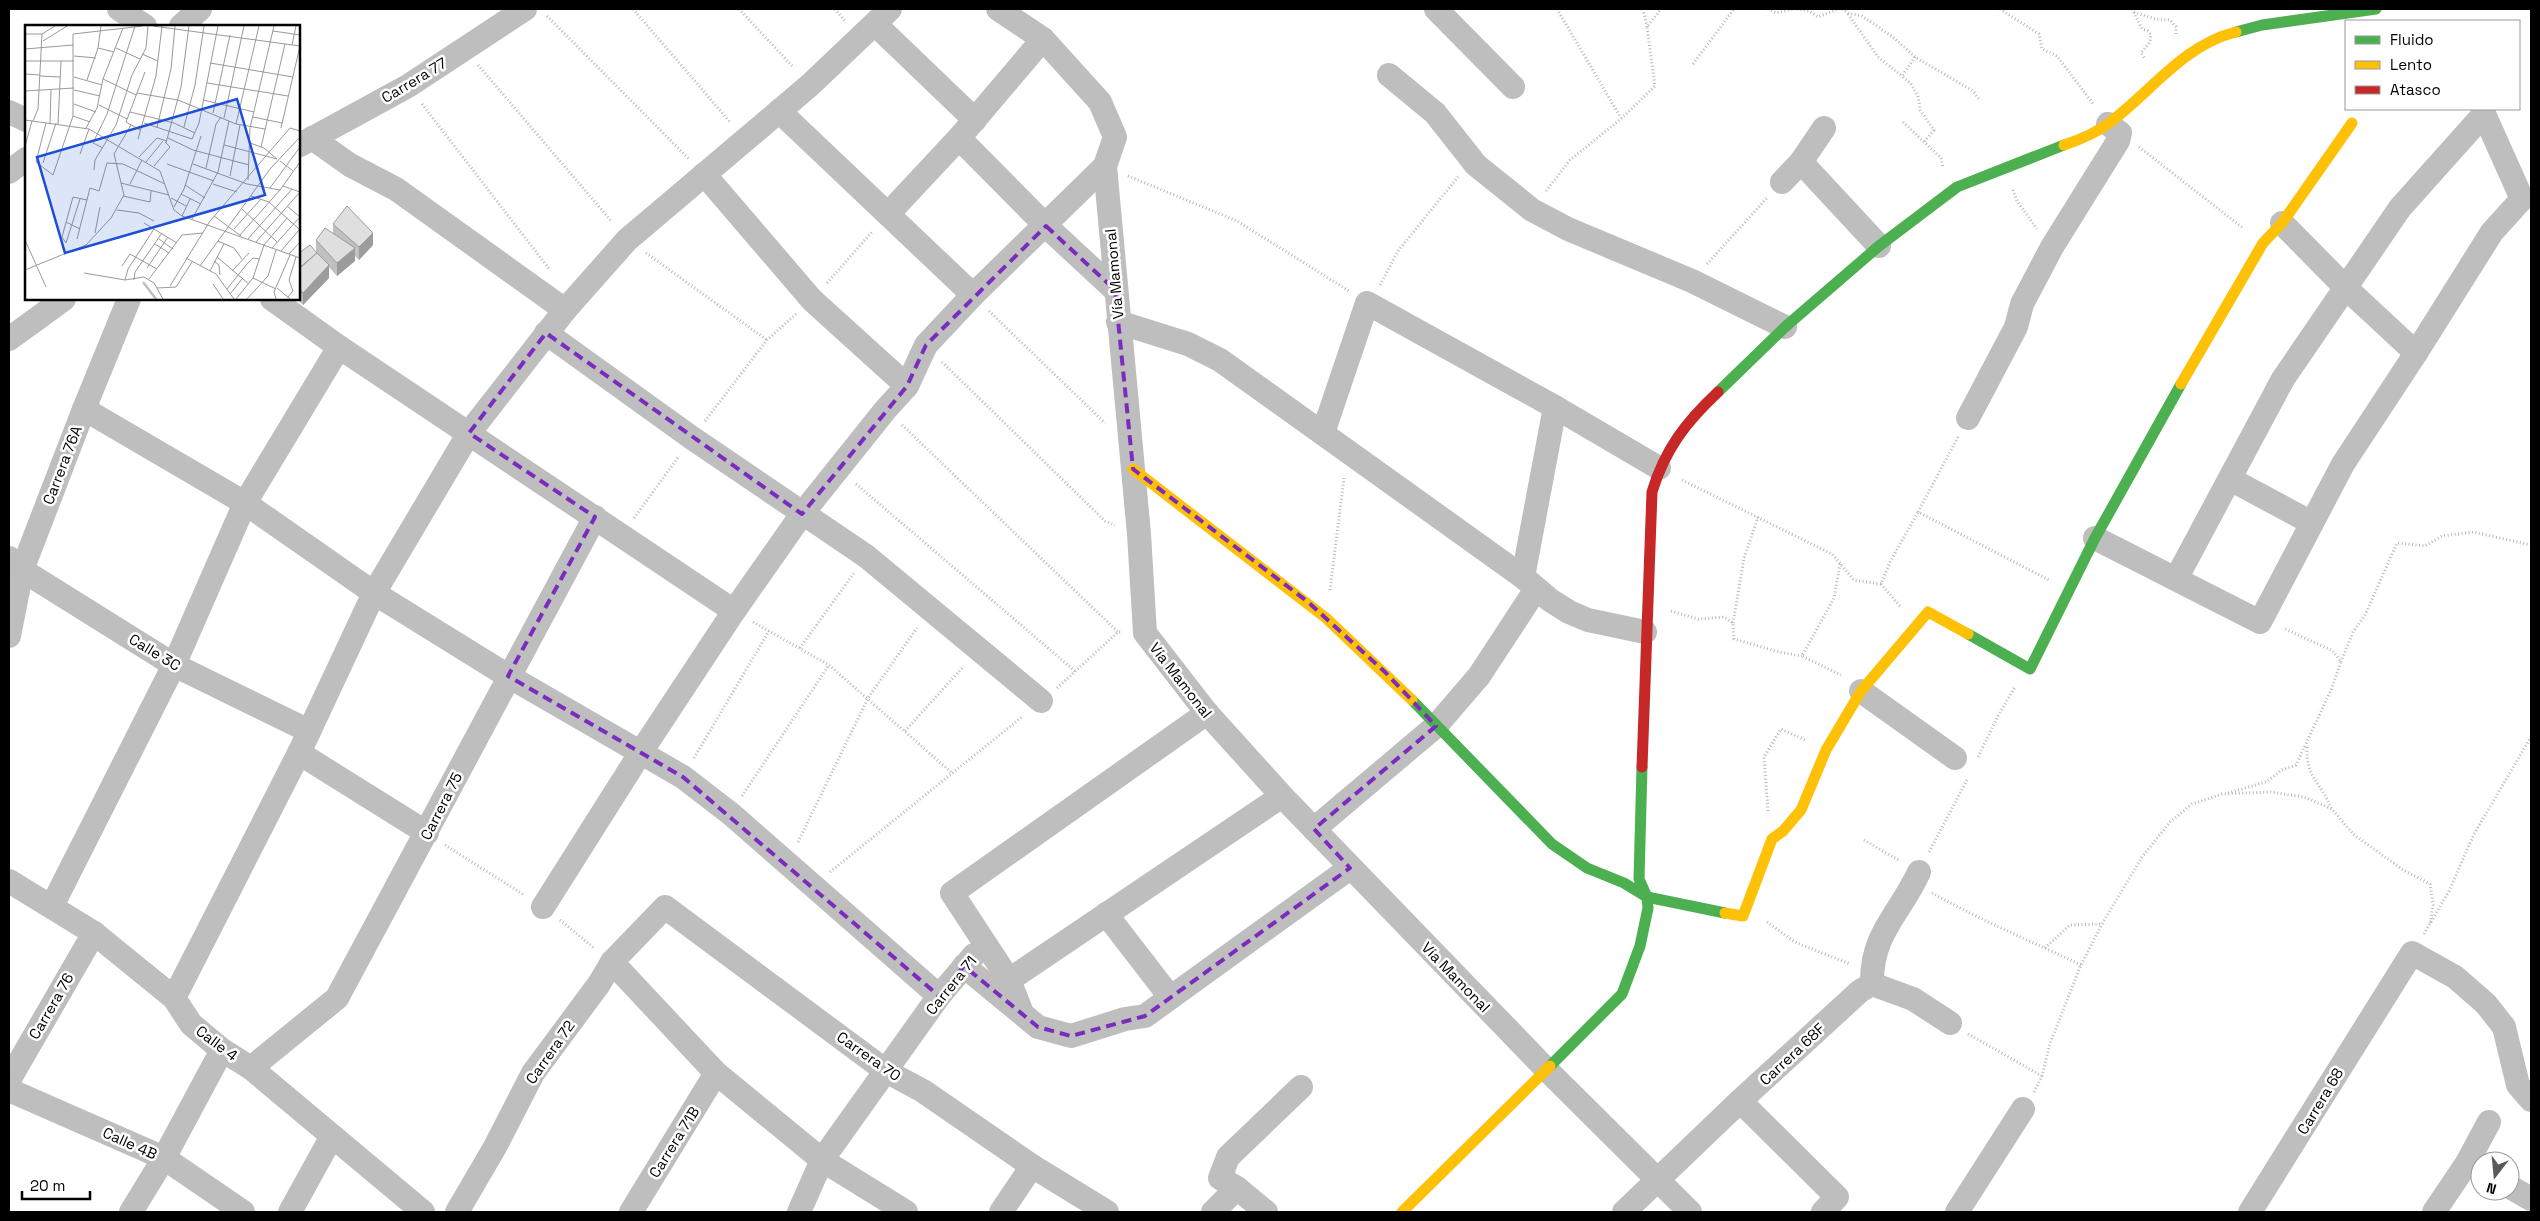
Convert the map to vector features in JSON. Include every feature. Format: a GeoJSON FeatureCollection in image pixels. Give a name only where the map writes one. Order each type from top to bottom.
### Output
{"type":"FeatureCollection","features":[{"type":"Feature","properties":{"kind":"street"},"geometry":{"type":"LineString","coordinates":[[119,9],[144,25]]}},
{"type":"Feature","properties":{"kind":"street"},"geometry":{"type":"LineString","coordinates":[[181,25],[200,9]]}},
{"type":"Feature","properties":{"kind":"street","name":"Vía Mamonal"},"geometry":{"type":"LineString","coordinates":[[998,9],[1043,39],[1100,102],[1115,137],[1105,166],[1139,534],[1145,633],[1207,713],[1282,796],[1547,1070],[1690,1212]]}},
{"type":"Feature","properties":{"kind":"street"},"geometry":{"type":"LineString","coordinates":[[1436,9],[1513,87]]}},
{"type":"Feature","properties":{"kind":"street"},"geometry":{"type":"LineString","coordinates":[[1402,1212],[1622,994],[1639,952],[1648,910],[1647,896],[1639,879],[1645,632],[1652,492],[1658,468],[1678,435],[1700,407],[1785,327],[1879,246],[1957,187],[2075,141],[2114,128],[2159,79],[2184,58],[2216,38],[2262,25],[2376,9]]}},
{"type":"Feature","properties":{"kind":"street","name":"Carrera 77"},"geometry":{"type":"LineString","coordinates":[[305,142],[408,86],[464,50],[536,12]]}},
{"type":"Feature","properties":{"kind":"street"},"geometry":{"type":"LineString","coordinates":[[174,998],[299,753],[374,593],[469,433],[546,333],[627,240],[810,85],[883,16],[975,120]]}},
{"type":"Feature","properties":{"kind":"street"},"geometry":{"type":"LineString","coordinates":[[888,214],[975,120],[1043,39]]}},
{"type":"Feature","properties":{"kind":"street"},"geometry":{"type":"LineString","coordinates":[[1389,75],[1435,113],[1472,160],[1532,210],[1568,229],[1692,281],[1785,327]]}},
{"type":"Feature","properties":{"kind":"street"},"geometry":{"type":"LineString","coordinates":[[779,111],[973,295]]}},
{"type":"Feature","properties":{"kind":"street"},"geometry":{"type":"LineString","coordinates":[[9,112],[25,120]]}},
{"type":"Feature","properties":{"kind":"street"},"geometry":{"type":"LineString","coordinates":[[2095,538],[2260,622],[2343,464],[2416,354],[2492,232],[2522,199],[2484,114],[2400,208],[2284,379],[2176,579]]}},
{"type":"Feature","properties":{"kind":"street"},"geometry":{"type":"LineString","coordinates":[[1132,458],[1326,618],[1386,672],[1436,726],[1552,844],[1587,868],[1624,883],[1647,896],[1743,916],[1772,839],[1783,831],[1801,810],[1826,750],[1863,689],[1928,612],[2030,669],[2095,538],[2211,330],[2264,243],[2282,223],[2352,123]]}},
{"type":"Feature","properties":{"kind":"street"},"geometry":{"type":"LineString","coordinates":[[1782,182],[1801,162],[1824,128]]}},
{"type":"Feature","properties":{"kind":"street"},"geometry":{"type":"LineString","coordinates":[[1968,418],[2016,327],[2022,304],[2052,247],[2108,159],[2114,128]]}},
{"type":"Feature","properties":{"kind":"street"},"geometry":{"type":"LineString","coordinates":[[959,138],[1046,226],[1115,290]]}},
{"type":"Feature","properties":{"kind":"street"},"geometry":{"type":"LineString","coordinates":[[305,142],[396,189],[569,305]]}},
{"type":"Feature","properties":{"kind":"street"},"geometry":{"type":"LineString","coordinates":[[9,172],[25,161]]}},
{"type":"Feature","properties":{"kind":"street"},"geometry":{"type":"LineString","coordinates":[[1801,162],[1879,246]]}},
{"type":"Feature","properties":{"kind":"street"},"geometry":{"type":"LineString","coordinates":[[543,908],[641,752],[734,611],[802,514],[886,409],[907,386],[926,345],[973,295],[1046,226],[1105,166]]}},
{"type":"Feature","properties":{"kind":"street"},"geometry":{"type":"LineString","coordinates":[[704,174],[812,300],[907,386]]}},
{"type":"Feature","properties":{"kind":"street"},"geometry":{"type":"LineString","coordinates":[[2282,223],[2346,288],[2416,354]]}},
{"type":"Feature","properties":{"kind":"street"},"geometry":{"type":"LineString","coordinates":[[9,339],[63,300]]}},
{"type":"Feature","properties":{"kind":"street","name":"Carrera 76A"},"geometry":{"type":"LineString","coordinates":[[9,636],[15,564],[84,409],[129,300]]}},
{"type":"Feature","properties":{"kind":"street"},"geometry":{"type":"LineString","coordinates":[[273,300],[339,347],[734,611]]}},
{"type":"Feature","properties":{"kind":"street"},"geometry":{"type":"LineString","coordinates":[[1323,433],[1371,305],[1555,407],[1658,468]]}},
{"type":"Feature","properties":{"kind":"street"},"geometry":{"type":"LineString","coordinates":[[1118,322],[1188,344],[1220,360],[1530,583],[1550,600],[1582,618],[1645,632]]}},
{"type":"Feature","properties":{"kind":"street"},"geometry":{"type":"LineString","coordinates":[[546,333],[692,438],[866,556],[980,648],[1041,701]]}},
{"type":"Feature","properties":{"kind":"street"},"geometry":{"type":"LineString","coordinates":[[52,906],[174,664],[245,503],[339,347]]}},
{"type":"Feature","properties":{"kind":"street"},"geometry":{"type":"LineString","coordinates":[[1314,829],[1436,726],[1479,676],[1530,583],[1555,407]]}},
{"type":"Feature","properties":{"kind":"street"},"geometry":{"type":"LineString","coordinates":[[84,409],[245,503],[374,593],[508,676],[683,777],[731,814],[940,996]]}},
{"type":"Feature","properties":{"kind":"street"},"geometry":{"type":"LineString","coordinates":[[2230,479],[2312,523]]}},
{"type":"Feature","properties":{"kind":"street","name":"Carrera 75"},"geometry":{"type":"LineString","coordinates":[[251,1068],[337,998],[427,833],[508,676],[595,517]]}},
{"type":"Feature","properties":{"kind":"street","name":"Calle 3C"},"geometry":{"type":"LineString","coordinates":[[15,564],[174,664],[309,731]]}},
{"type":"Feature","properties":{"kind":"street"},"geometry":{"type":"LineString","coordinates":[[1863,689],[1954,758]]}},
{"type":"Feature","properties":{"kind":"street","name":"Carrera 71"},"geometry":{"type":"LineString","coordinates":[[799,1212],[822,1160],[940,996],[985,943],[952,893],[1207,713]]}},
{"type":"Feature","properties":{"kind":"street"},"geometry":{"type":"LineString","coordinates":[[299,753],[427,833]]}},
{"type":"Feature","properties":{"kind":"street"},"geometry":{"type":"LineString","coordinates":[[1009,980],[1282,796]]}},
{"type":"Feature","properties":{"kind":"street"},"geometry":{"type":"LineString","coordinates":[[964,966],[1038,1027],[1070,1036],[1125,1019],[1145,1016],[1350,868]]}},
{"type":"Feature","properties":{"kind":"street"},"geometry":{"type":"LineString","coordinates":[[1916,878],[1878,942],[1872,962],[1872,978],[1913,999],[1950,1023]]}},
{"type":"Feature","properties":{"kind":"street","name":"Calle 4"},"geometry":{"type":"LineString","coordinates":[[9,881],[94,933],[174,998],[191,1024],[222,1050],[251,1068],[423,1212]]}},
{"type":"Feature","properties":{"kind":"street","name":"Carrera 72"},"geometry":{"type":"LineString","coordinates":[[457,1212],[533,1073],[594,991],[612,962],[665,907]]}},
{"type":"Feature","properties":{"kind":"street","name":"Carrera 70"},"geometry":{"type":"LineString","coordinates":[[665,907],[886,1071],[923,1091],[1032,1166],[1107,1212]]}},
{"type":"Feature","properties":{"kind":"street"},"geometry":{"type":"LineString","coordinates":[[1106,914],[1170,997]]}},
{"type":"Feature","properties":{"kind":"street","name":"Carrera 76"},"geometry":{"type":"LineString","coordinates":[[9,1080],[94,933]]}},
{"type":"Feature","properties":{"kind":"street"},"geometry":{"type":"LineString","coordinates":[[985,943],[1009,980],[1022,1014]]}},
{"type":"Feature","properties":{"kind":"street"},"geometry":{"type":"LineString","coordinates":[[2412,953],[2455,977],[2486,1004],[2504,1027],[2518,1085],[2531,1100]]}},
{"type":"Feature","properties":{"kind":"street","name":"Carrera 68"},"geometry":{"type":"LineString","coordinates":[[2250,1212],[2412,953]]}},
{"type":"Feature","properties":{"kind":"street"},"geometry":{"type":"LineString","coordinates":[[612,962],[716,1072],[822,1160],[906,1212]]}},
{"type":"Feature","properties":{"kind":"street","name":"Carrera 68F"},"geometry":{"type":"LineString","coordinates":[[1624,1212],[1872,978]]}},
{"type":"Feature","properties":{"kind":"street"},"geometry":{"type":"LineString","coordinates":[[131,1212],[164,1158],[222,1050]]}},
{"type":"Feature","properties":{"kind":"street","name":"Carrera 71B"},"geometry":{"type":"LineString","coordinates":[[631,1212],[716,1072]]}},
{"type":"Feature","properties":{"kind":"street"},"geometry":{"type":"LineString","coordinates":[[1266,1212],[1237,1188],[1220,1178],[1228,1157],[1301,1087]]}},
{"type":"Feature","properties":{"kind":"street","name":"Calle 4B"},"geometry":{"type":"LineString","coordinates":[[9,1090],[164,1158],[242,1212]]}},
{"type":"Feature","properties":{"kind":"street"},"geometry":{"type":"LineString","coordinates":[[1740,1101],[1837,1197],[1822,1212]]}},
{"type":"Feature","properties":{"kind":"street"},"geometry":{"type":"LineString","coordinates":[[1957,1212],[2023,1109]]}},
{"type":"Feature","properties":{"kind":"street"},"geometry":{"type":"LineString","coordinates":[[2479,1151],[2489,1122]]}},
{"type":"Feature","properties":{"kind":"street"},"geometry":{"type":"LineString","coordinates":[[290,1212],[332,1136]]}},
{"type":"Feature","properties":{"kind":"street"},"geometry":{"type":"LineString","coordinates":[[1001,1212],[1032,1166]]}},
{"type":"Feature","properties":{"kind":"street"},"geometry":{"type":"LineString","coordinates":[[2434,1212],[2470,1172]]}},
{"type":"Feature","properties":{"kind":"street"},"geometry":{"type":"LineString","coordinates":[[1213,1212],[1237,1188]]}},
{"type":"Feature","properties":{"kind":"street"},"geometry":{"type":"LineString","coordinates":[[2520,1193],[2531,1199]]}},
{"type":"Feature","properties":{"kind":"path"},"geometry":{"type":"LineString","coordinates":[[633,9],[745,140]]}},
{"type":"Feature","properties":{"kind":"path"},"geometry":{"type":"LineString","coordinates":[[739,9],[810,85]]}},
{"type":"Feature","properties":{"kind":"path"},"geometry":{"type":"LineString","coordinates":[[1557,9],[1622,118]]}},
{"type":"Feature","properties":{"kind":"path"},"geometry":{"type":"LineString","coordinates":[[1532,210],[1570,160],[1622,118],[1655,86],[1643,9]]}},
{"type":"Feature","properties":{"kind":"path"},"geometry":{"type":"LineString","coordinates":[[1647,27],[1661,9]]}},
{"type":"Feature","properties":{"kind":"path"},"geometry":{"type":"LineString","coordinates":[[1693,64],[1734,9]]}},
{"type":"Feature","properties":{"kind":"path"},"geometry":{"type":"LineString","coordinates":[[1768,9],[1776,13],[1793,9]]}},
{"type":"Feature","properties":{"kind":"path"},"geometry":{"type":"LineString","coordinates":[[1797,9],[1809,10],[1818,17],[1838,9]]}},
{"type":"Feature","properties":{"kind":"path"},"geometry":{"type":"LineString","coordinates":[[1842,9],[1848,13],[1862,16],[1893,37],[1915,57],[1973,91],[1979,100]]}},
{"type":"Feature","properties":{"kind":"path"},"geometry":{"type":"LineString","coordinates":[[2000,9],[2039,34],[2042,49],[2057,56],[2114,128],[2264,243]]}},
{"type":"Feature","properties":{"kind":"path"},"geometry":{"type":"LineString","coordinates":[[2133,10],[2155,19],[2170,20],[2176,27],[2176,38],[2184,58]]}},
{"type":"Feature","properties":{"kind":"path"},"geometry":{"type":"LineString","coordinates":[[2133,10],[2142,29],[2148,31],[2151,35],[2150,42],[2141,53],[2159,79]]}},
{"type":"Feature","properties":{"kind":"path"},"geometry":{"type":"LineString","coordinates":[[536,12],[704,174]]}},
{"type":"Feature","properties":{"kind":"path"},"geometry":{"type":"LineString","coordinates":[[1848,13],[1878,57],[1911,84],[1918,96],[1920,110],[1934,130],[1924,142]]}},
{"type":"Feature","properties":{"kind":"path"},"geometry":{"type":"LineString","coordinates":[[464,50],[627,240],[767,340]]}},
{"type":"Feature","properties":{"kind":"path"},"geometry":{"type":"LineString","coordinates":[[1902,76],[1915,57]]}},
{"type":"Feature","properties":{"kind":"path"},"geometry":{"type":"LineString","coordinates":[[408,86],[569,305]]}},
{"type":"Feature","properties":{"kind":"path"},"geometry":{"type":"LineString","coordinates":[[1903,122],[1941,158],[1945,196]]}},
{"type":"Feature","properties":{"kind":"path"},"geometry":{"type":"LineString","coordinates":[[1105,166],[1237,221],[1371,305],[1381,280],[1398,251],[1472,160]]}},
{"type":"Feature","properties":{"kind":"path"},"geometry":{"type":"LineString","coordinates":[[2006,168],[2017,201],[2030,221],[2052,247]]}},
{"type":"Feature","properties":{"kind":"path"},"geometry":{"type":"LineString","coordinates":[[1692,281],[1782,182]]}},
{"type":"Feature","properties":{"kind":"path"},"geometry":{"type":"LineString","coordinates":[[621,536],[692,438],[767,340],[812,300],[888,214]]}},
{"type":"Feature","properties":{"kind":"path"},"geometry":{"type":"LineString","coordinates":[[973,295],[1132,458]]}},
{"type":"Feature","properties":{"kind":"path"},"geometry":{"type":"LineString","coordinates":[[926,345],[1105,521],[1139,534]]}},
{"type":"Feature","properties":{"kind":"path"},"geometry":{"type":"LineString","coordinates":[[886,409],[1118,632],[1145,633]]}},
{"type":"Feature","properties":{"kind":"path"},"geometry":{"type":"LineString","coordinates":[[1658,468],[1832,554],[1854,580],[1881,584],[1890,562],[1968,418]]}},
{"type":"Feature","properties":{"kind":"path"},"geometry":{"type":"LineString","coordinates":[[1326,618],[1348,451]]}},
{"type":"Feature","properties":{"kind":"path"},"geometry":{"type":"LineString","coordinates":[[838,470],[1076,672]]}},
{"type":"Feature","properties":{"kind":"path"},"geometry":{"type":"LineString","coordinates":[[1918,512],[2069,590]]}},
{"type":"Feature","properties":{"kind":"path"},"geometry":{"type":"LineString","coordinates":[[1758,517],[1744,558],[1733,623],[1734,639],[1779,652],[1802,656],[1863,689]]}},
{"type":"Feature","properties":{"kind":"path"},"geometry":{"type":"LineString","coordinates":[[2023,1109],[2042,1076],[2050,1043],[2081,965],[2102,924],[2142,857],[2170,822],[2192,804],[2266,782],[2282,770],[2296,765],[2307,744],[2353,632],[2365,615],[2397,542],[2425,546],[2442,536],[2473,532],[2531,545]]}},
{"type":"Feature","properties":{"kind":"path"},"geometry":{"type":"LineString","coordinates":[[800,648],[866,556]]}},
{"type":"Feature","properties":{"kind":"path"},"geometry":{"type":"LineString","coordinates":[[1802,656],[1834,598],[1841,564]]}},
{"type":"Feature","properties":{"kind":"path"},"geometry":{"type":"LineString","coordinates":[[1646,604],[1698,619],[1724,617],[1733,623]]}},
{"type":"Feature","properties":{"kind":"path"},"geometry":{"type":"LineString","coordinates":[[788,863],[868,698],[931,608]]}},
{"type":"Feature","properties":{"kind":"path"},"geometry":{"type":"LineString","coordinates":[[734,611],[829,665],[952,773]]}},
{"type":"Feature","properties":{"kind":"path"},"geometry":{"type":"LineString","coordinates":[[2260,622],[2273,624],[2333,651],[2341,662]]}},
{"type":"Feature","properties":{"kind":"path"},"geometry":{"type":"LineString","coordinates":[[683,777],[769,631]]}},
{"type":"Feature","properties":{"kind":"path"},"geometry":{"type":"LineString","coordinates":[[813,887],[1076,672],[1118,632]]}},
{"type":"Feature","properties":{"kind":"path"},"geometry":{"type":"LineString","coordinates":[[905,731],[980,648]]}},
{"type":"Feature","properties":{"kind":"path"},"geometry":{"type":"LineString","coordinates":[[731,814],[829,665]]}},
{"type":"Feature","properties":{"kind":"path"},"geometry":{"type":"LineString","coordinates":[[1772,839],[1765,791],[1764,757],[1782,729]]}},
{"type":"Feature","properties":{"kind":"path"},"geometry":{"type":"LineString","coordinates":[[2412,953],[2449,891],[2474,834],[2531,737]]}},
{"type":"Feature","properties":{"kind":"path"},"geometry":{"type":"LineString","coordinates":[[2307,744],[2306,765],[2312,779],[2327,798],[2332,809],[2353,834],[2403,870],[2430,884],[2433,905],[2430,925]]}},
{"type":"Feature","properties":{"kind":"path"},"geometry":{"type":"LineString","coordinates":[[2222,794],[2271,792],[2304,797],[2332,809]]}},
{"type":"Feature","properties":{"kind":"path"},"geometry":{"type":"LineString","coordinates":[[1864,840],[1973,916],[2081,965]]}},
{"type":"Feature","properties":{"kind":"path"},"geometry":{"type":"LineString","coordinates":[[1743,916],[1764,919],[1796,942],[1872,978]]}},
{"type":"Feature","properties":{"kind":"path"},"geometry":{"type":"LineString","coordinates":[[2045,948],[2070,926],[2102,924]]}},
{"type":"Feature","properties":{"kind":"path"},"geometry":{"type":"LineString","coordinates":[[1950,1023],[2042,1076]]}},
{"type":"Feature","properties":{"kind":"highlighted area"},"geometry":{"type":"Polygon","coordinates":[[[1046,226],[1115,290],[1133,469],[1308,602],[1386,673],[1436,726],[1314,829],[1350,868],[1145,1016],[1071,1036],[1038,1027],[964,966],[939,996],[683,777],[508,676],[595,517],[469,433],[546,333],[802,514],[907,386],[926,345],[1046,226]]]}},
{"type":"Feature","properties":{"kind":"building"},"geometry":{"type":"Polygon","coordinates":[[[347,206],[373,233],[359,247],[333,224],[347,206]]]}},
{"type":"Feature","properties":{"kind":"building"},"geometry":{"type":"Polygon","coordinates":[[[325,228],[355,248],[337,263],[316,240],[325,228]]]}},
{"type":"Feature","properties":{"kind":"building"},"geometry":{"type":"Polygon","coordinates":[[[310,245],[317,253],[300,267],[300,252],[310,245]]]}},
{"type":"Feature","properties":{"kind":"building"},"geometry":{"type":"Polygon","coordinates":[[[317,253],[329,265],[303,293],[300,289],[300,268],[317,253]]]}},
{"type":"Feature","properties":{"kind":"traffic: fast"},"geometry":{"type":"LineString","coordinates":[[2236,32],[2262,25],[2376,9]]}},
{"type":"Feature","properties":{"kind":"traffic: fast"},"geometry":{"type":"LineString","coordinates":[[1718,392],[1785,327],[1879,246],[1957,187],[2064,145]]}},
{"type":"Feature","properties":{"kind":"traffic: fast"},"geometry":{"type":"LineString","coordinates":[[1968,634],[2030,669],[2095,538],[2181,384]]}},
{"type":"Feature","properties":{"kind":"traffic: fast"},"geometry":{"type":"LineString","coordinates":[[1412,700],[1552,844],[1587,868],[1624,883],[1647,897],[1725,913]]}},
{"type":"Feature","properties":{"kind":"traffic: fast"},"geometry":{"type":"LineString","coordinates":[[1550,1066],[1622,994],[1640,946],[1648,908],[1647,897],[1639,879],[1642,767]]}},
{"type":"Feature","properties":{"kind":"traffic: slow"},"geometry":{"type":"LineString","coordinates":[[2064,145],[2087,136],[2109,123],[2168,71],[2200,47],[2217,38],[2236,32]]}},
{"type":"Feature","properties":{"kind":"traffic: slow"},"geometry":{"type":"LineString","coordinates":[[2181,384],[2263,243],[2282,223],[2352,123]]}},
{"type":"Feature","properties":{"kind":"traffic: slow"},"geometry":{"type":"LineString","coordinates":[[1133,469],[1326,618],[1412,700]]}},
{"type":"Feature","properties":{"kind":"traffic: slow"},"geometry":{"type":"LineString","coordinates":[[1725,913],[1743,916],[1772,839],[1783,831],[1801,810],[1826,750],[1861,691],[1928,612],[1968,634]]}},
{"type":"Feature","properties":{"kind":"traffic: slow"},"geometry":{"type":"LineString","coordinates":[[1402,1212],[1550,1066]]}},
{"type":"Feature","properties":{"kind":"traffic: jam"},"geometry":{"type":"LineString","coordinates":[[1642,767],[1652,492],[1670,449],[1686,425],[1718,392]]}}]}
